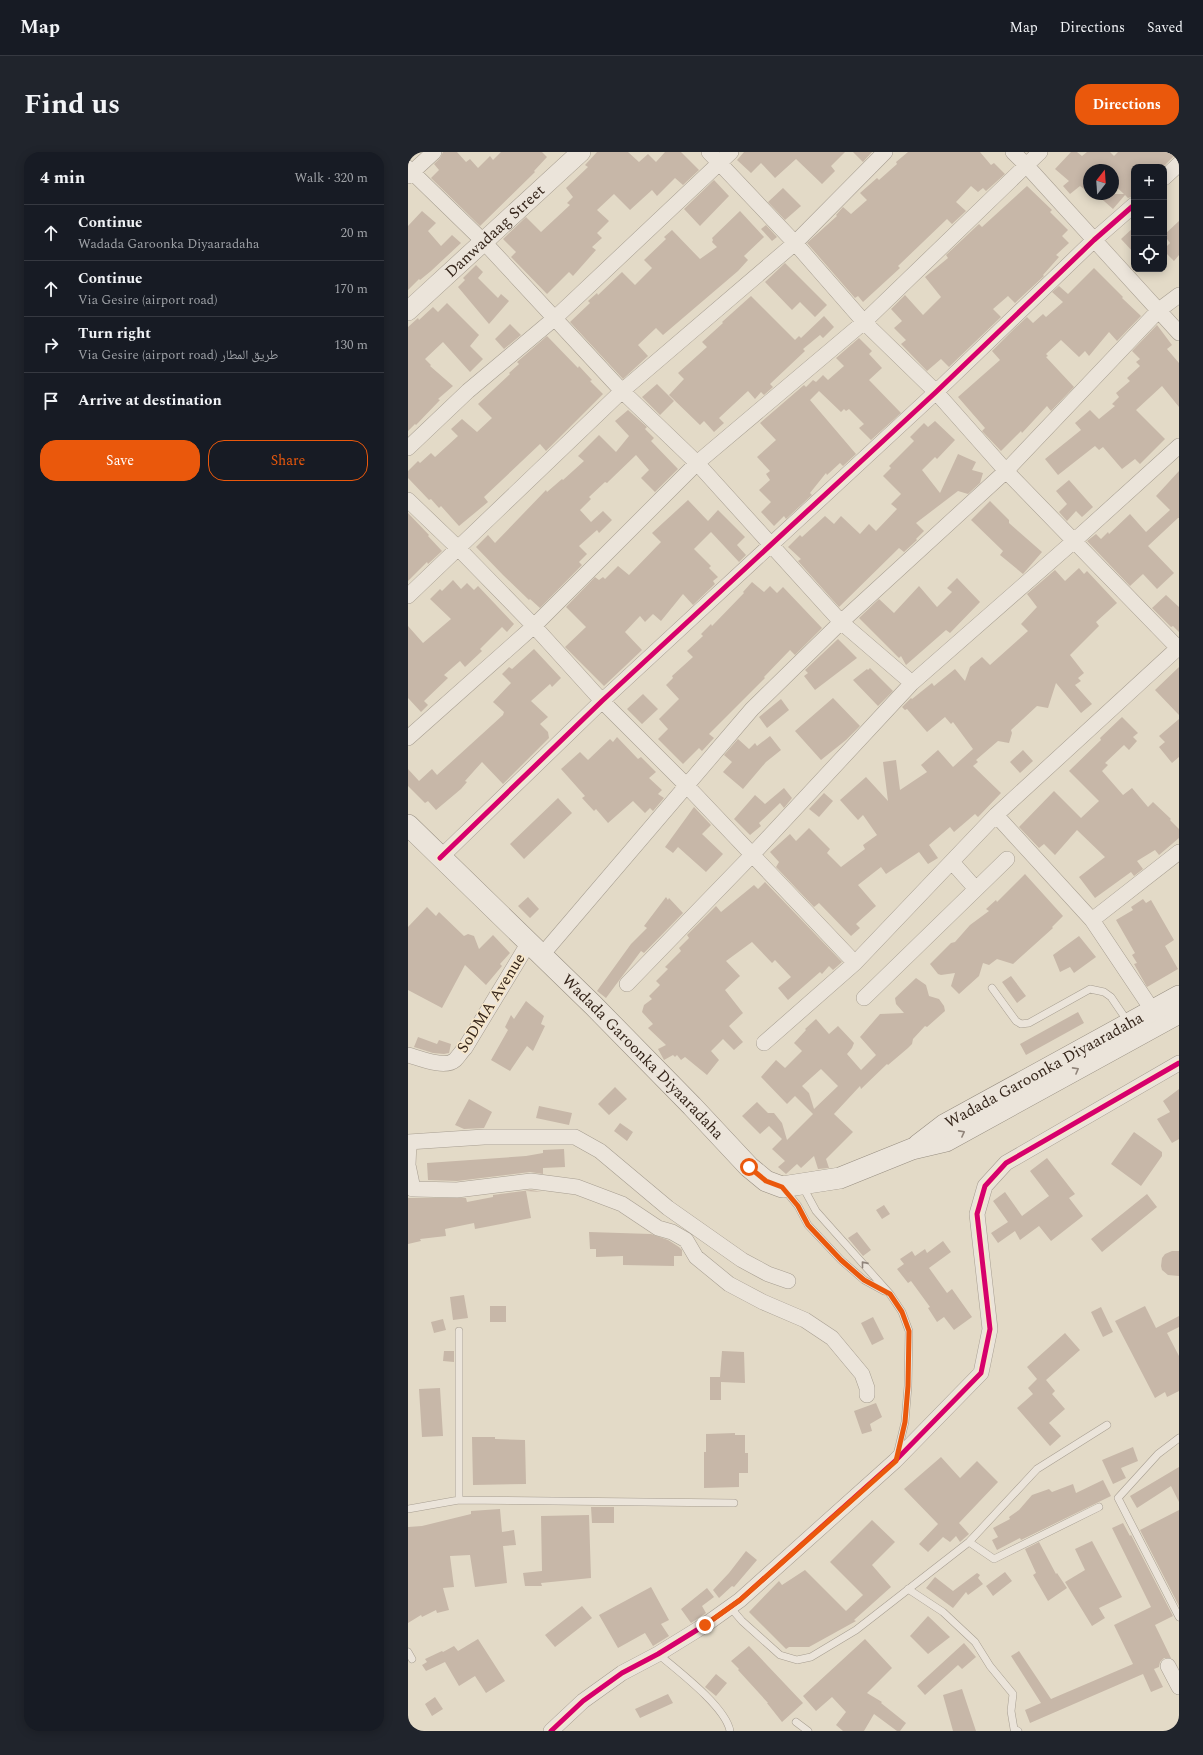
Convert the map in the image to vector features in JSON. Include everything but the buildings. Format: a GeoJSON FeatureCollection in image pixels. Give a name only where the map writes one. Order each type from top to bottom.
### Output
{"type":"FeatureCollection","features":[{"type":"Feature","properties":{"kind":"main road","name":"Wadada Garoonka Diyaaradaha"},"geometry":{"type":"LineString","coordinates":[[408,825],[440,858],[593,1006],[681,1095],[749,1167],[766,1181],[792,1185],[840,1178],[912,1149],[946,1142],[1179,1013]]}},
{"type":"Feature","properties":{"kind":"main road","name":"Wadada Garoonka Diyaaradaha"},"geometry":{"type":"LineString","coordinates":[[912,1149],[944,1125],[1129,1022],[1153,1011],[1179,996]]}},
{"type":"Feature","properties":{"kind":"street"},"geometry":{"type":"LineString","coordinates":[[434,152],[409,172],[484,242],[622,392],[697,463],[841,622],[912,683]]}},
{"type":"Feature","properties":{"kind":"street","name":"Danwadaag Street"},"geometry":{"type":"LineString","coordinates":[[408,311],[581,152]]}},
{"type":"Feature","properties":{"kind":"street"},"geometry":{"type":"LineString","coordinates":[[709,152],[795,243],[864,322],[936,392],[1006,471],[1179,648],[996,815],[855,963],[764,1043]]}},
{"type":"Feature","properties":{"kind":"street"},"geometry":{"type":"LineString","coordinates":[[408,448],[468,391],[555,318],[731,152]]}},
{"type":"Feature","properties":{"kind":"street"},"geometry":{"type":"LineString","coordinates":[[408,596],[622,392],[795,243],[884,152]]}},
{"type":"Feature","properties":{"kind":"street"},"geometry":{"type":"LineString","coordinates":[[1013,152],[1160,310],[1179,333]]}},
{"type":"Feature","properties":{"kind":"street"},"geometry":{"type":"LineString","coordinates":[[408,738],[534,626],[697,463],[864,322],[1040,152]]}},
{"type":"Feature","properties":{"kind":"street"},"geometry":{"type":"LineString","coordinates":[[1167,175],[1179,164]]}},
{"type":"Feature","properties":{"kind":"street"},"geometry":{"type":"LineString","coordinates":[[440,858],[602,701],[936,392],[1094,240],[1131,208]]}},
{"type":"Feature","properties":{"kind":"street"},"geometry":{"type":"LineString","coordinates":[[535,950],[687,786],[752,708],[841,622],[1006,471],[1160,310],[1179,295]]}},
{"type":"Feature","properties":{"kind":"street"},"geometry":{"type":"LineString","coordinates":[[627,984],[752,855],[912,683],[1074,541],[1179,446]]}},
{"type":"Feature","properties":{"kind":"street"},"geometry":{"type":"LineString","coordinates":[[408,500],[458,548],[534,626],[602,701],[687,786],[855,963]]}},
{"type":"Feature","properties":{"kind":"street"},"geometry":{"type":"LineString","coordinates":[[996,815],[1092,920],[1153,1011]]}},
{"type":"Feature","properties":{"kind":"street"},"geometry":{"type":"LineString","coordinates":[[1092,920],[1179,852]]}},
{"type":"Feature","properties":{"kind":"street"},"geometry":{"type":"LineString","coordinates":[[864,998],[1007,859]]}},
{"type":"Feature","properties":{"kind":"street"},"geometry":{"type":"LineString","coordinates":[[952,862],[976,889]]}},
{"type":"Feature","properties":{"kind":"street","name":"SoDMA Avenue"},"geometry":{"type":"LineString","coordinates":[[408,1055],[439,1063],[447,1064],[454,1061],[465,1048],[535,950]]}},
{"type":"Feature","properties":{"kind":"street"},"geometry":{"type":"LineString","coordinates":[[551,1731],[583,1701],[622,1673],[658,1654],[740,1600],[896,1461],[981,1373],[990,1329],[977,1214],[984,1186],[1006,1163],[1179,1063]]}},
{"type":"Feature","properties":{"kind":"street"},"geometry":{"type":"LineString","coordinates":[[788,1281],[768,1274],[742,1260],[668,1208],[600,1151],[575,1137],[484,1137],[409,1142],[408,1165],[413,1189],[457,1190],[532,1181],[578,1187],[622,1204],[658,1228],[672,1232],[686,1240],[696,1256],[729,1284],[763,1302],[805,1320],[832,1338],[862,1374],[867,1388],[867,1395]]}},
{"type":"Feature","properties":{"kind":"street"},"geometry":{"type":"LineString","coordinates":[[1168,1666],[1179,1688]]}},
{"type":"Feature","properties":{"kind":"lane"},"geometry":{"type":"LineString","coordinates":[[992,988],[1016,1021],[1021,1024],[1029,1023],[1090,989],[1104,992],[1111,997],[1129,1022]]}},
{"type":"Feature","properties":{"kind":"lane"},"geometry":{"type":"LineString","coordinates":[[792,1185],[798,1206],[808,1225],[841,1260],[864,1280],[890,1294]]}},
{"type":"Feature","properties":{"kind":"lane"},"geometry":{"type":"LineString","coordinates":[[792,1185],[890,1294],[902,1312],[909,1331],[909,1371],[905,1422],[896,1461]]}},
{"type":"Feature","properties":{"kind":"lane"},"geometry":{"type":"LineString","coordinates":[[459,1331],[459,1500]]}},
{"type":"Feature","properties":{"kind":"lane"},"geometry":{"type":"LineString","coordinates":[[730,1607],[742,1621],[780,1655],[797,1660],[811,1657],[856,1630],[969,1542],[1037,1469],[1107,1425]]}},
{"type":"Feature","properties":{"kind":"lane"},"geometry":{"type":"LineString","coordinates":[[1179,1438],[1158,1454],[1118,1498],[1179,1617]]}},
{"type":"Feature","properties":{"kind":"lane"},"geometry":{"type":"LineString","coordinates":[[408,1509],[459,1500],[734,1503]]}},
{"type":"Feature","properties":{"kind":"lane"},"geometry":{"type":"LineString","coordinates":[[969,1542],[994,1559],[1099,1507]]}},
{"type":"Feature","properties":{"kind":"lane"},"geometry":{"type":"LineString","coordinates":[[908,1589],[943,1612],[975,1642],[990,1666],[1013,1694],[1011,1711],[1014,1729],[1018,1731]]}},
{"type":"Feature","properties":{"kind":"lane"},"geometry":{"type":"LineString","coordinates":[[408,1652],[412,1659]]}},
{"type":"Feature","properties":{"kind":"lane"},"geometry":{"type":"LineString","coordinates":[[658,1654],[692,1683],[722,1713],[730,1731]]}},
{"type":"Feature","properties":{"kind":"lane"},"geometry":{"type":"LineString","coordinates":[[796,1722],[808,1731]]}},
{"type":"Feature","properties":{"kind":"cycle path"},"geometry":{"type":"LineString","coordinates":[[440,858],[602,701],[936,392],[1094,240],[1131,208]]}},
{"type":"Feature","properties":{"kind":"cycle path"},"geometry":{"type":"LineString","coordinates":[[551,1731],[583,1701],[622,1673],[658,1654],[705,1625],[740,1600],[895,1461],[981,1373],[990,1329],[977,1214],[985,1186],[1006,1163],[1179,1063]]}},
{"type":"Feature","properties":{"kind":"route"},"geometry":{"type":"LineString","coordinates":[[705,1625],[740,1600],[896,1461],[905,1422],[910,1356],[909,1331],[902,1312],[890,1294],[864,1280],[841,1260],[808,1225],[798,1206],[782,1187],[766,1181],[749,1167]]}}]}
